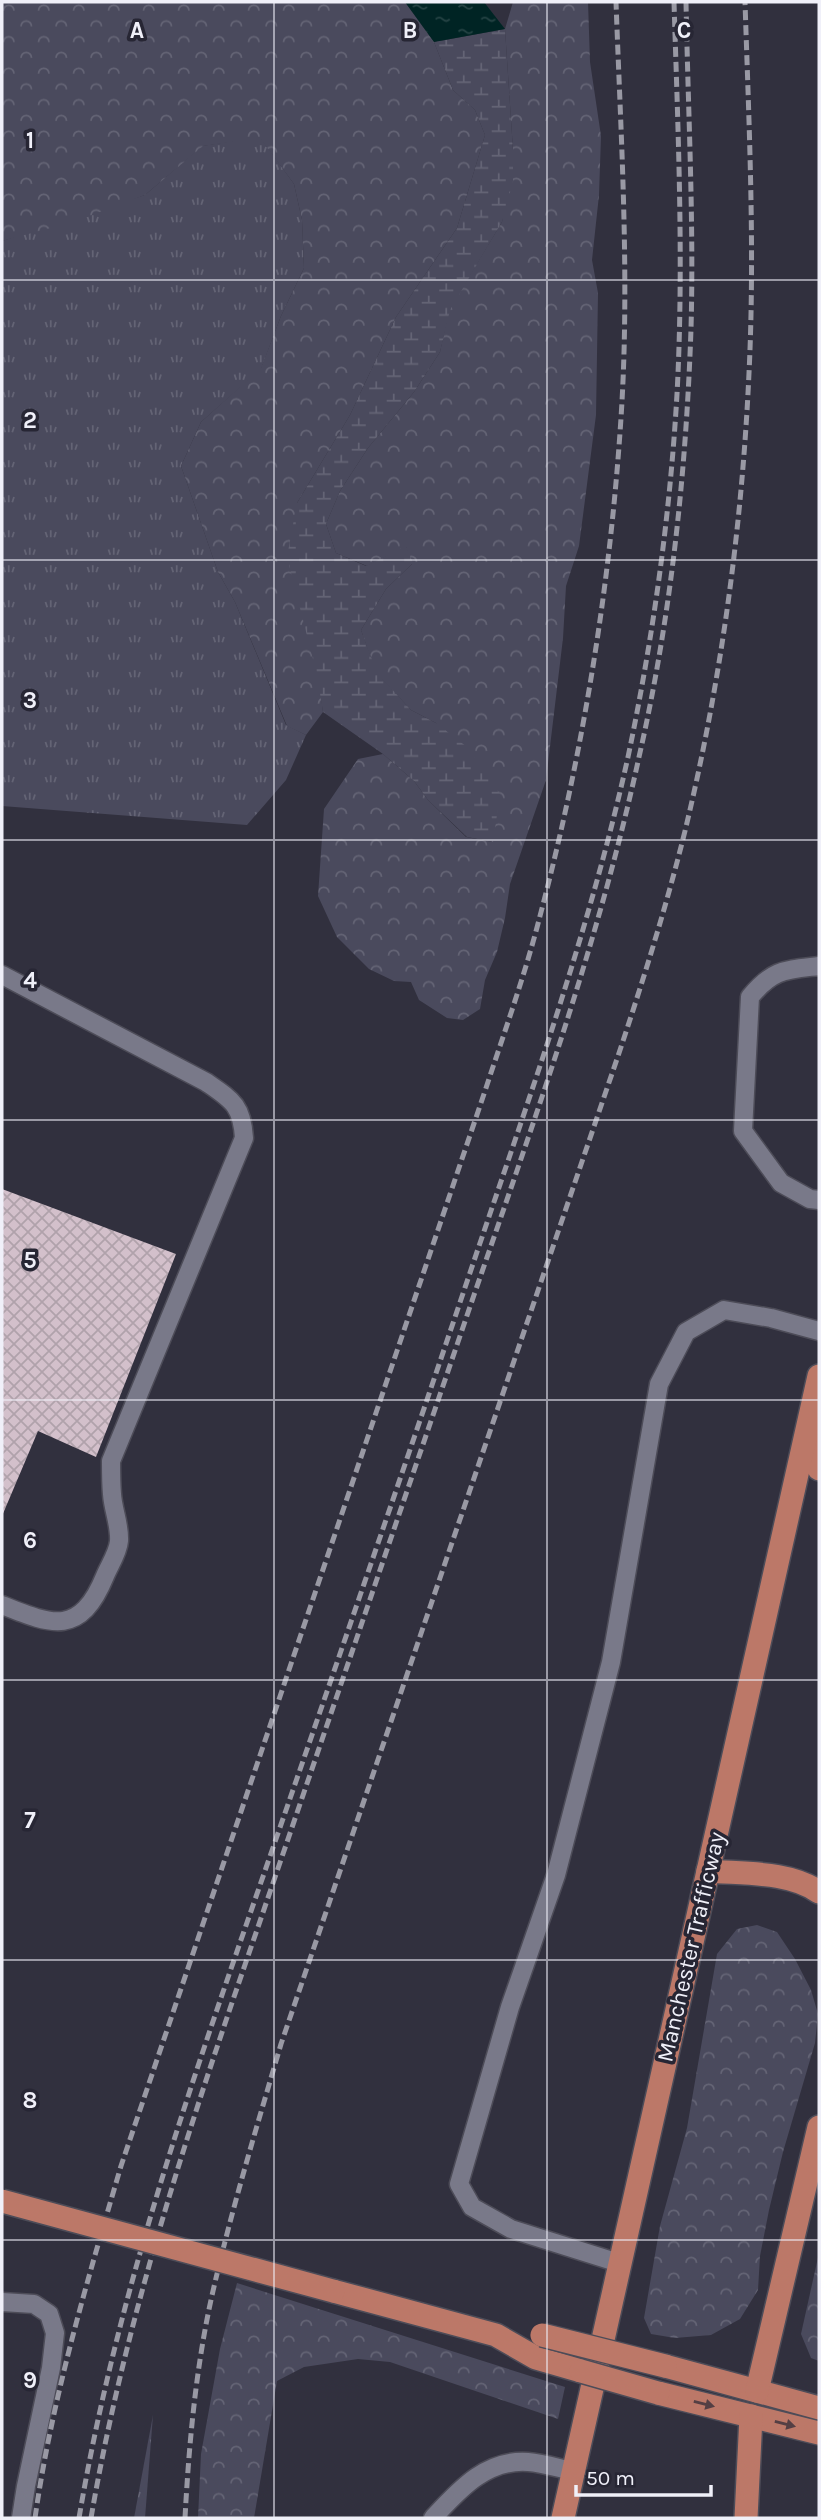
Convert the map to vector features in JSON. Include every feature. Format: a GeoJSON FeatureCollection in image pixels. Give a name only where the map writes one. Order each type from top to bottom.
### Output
{"type":"FeatureCollection","features":[{"type":"Feature","properties":{"kind":"main road","name":"Manchester Trafficway"},"geometry":{"type":"LineString","coordinates":[[563,2518],[819,1376]]}},
{"type":"Feature","properties":{"kind":"main road"},"geometry":{"type":"LineString","coordinates":[[813,1407],[819,1469]]}},
{"type":"Feature","properties":{"kind":"main road"},"geometry":{"type":"LineString","coordinates":[[708,1871],[785,1878],[819,1892]]}},
{"type":"Feature","properties":{"kind":"main road"},"geometry":{"type":"LineString","coordinates":[[757,2391],[819,2127]]}},
{"type":"Feature","properties":{"kind":"main road"},"geometry":{"type":"LineString","coordinates":[[2,2201],[496,2335],[536,2358],[658,2393],[819,2433]]}},
{"type":"Feature","properties":{"kind":"main road"},"geometry":{"type":"LineString","coordinates":[[496,2335],[542,2335],[819,2408]]}},
{"type":"Feature","properties":{"kind":"main road"},"geometry":{"type":"LineString","coordinates":[[746,2518],[751,2416]]}},
{"type":"Feature","properties":{"kind":"street"},"geometry":{"type":"LineString","coordinates":[[819,965],[786,970],[764,980],[750,997],[743,1130],[781,1183],[810,1199],[819,1200]]}},
{"type":"Feature","properties":{"kind":"street"},"geometry":{"type":"LineString","coordinates":[[2,975],[214,1088],[231,1100],[243,1117],[244,1138],[111,1461],[112,1495],[118,1521],[119,1543],[100,1589],[83,1612],[70,1620],[44,1622],[2,1605]]}},
{"type":"Feature","properties":{"kind":"street"},"geometry":{"type":"LineString","coordinates":[[619,2263],[511,2229],[472,2207],[459,2184],[510,2007],[555,1875],[611,1662],[659,1384],[686,1332],[724,1310],[771,1318],[819,1331]]}},
{"type":"Feature","properties":{"kind":"street"},"geometry":{"type":"LineString","coordinates":[[2,2302],[34,2304],[49,2314],[55,2333],[51,2368],[26,2486],[22,2518]]}},
{"type":"Feature","properties":{"kind":"street"},"geometry":{"type":"LineString","coordinates":[[433,2518],[466,2483],[500,2464],[528,2462],[572,2470]]}},
{"type":"Feature","properties":{"kind":"green space"},"geometry":{"type":"Polygon","coordinates":[[[2,2],[405,2],[434,42],[453,90],[475,110],[485,135],[457,228],[396,317],[350,415],[297,503],[323,712],[306,735],[287,726],[235,602],[218,572],[181,466],[201,422],[261,368],[281,316],[304,268],[302,220],[294,184],[260,138],[203,146],[145,195],[73,222],[2,241],[2,2]]]}},
{"type":"Feature","properties":{"kind":"green space"},"geometry":{"type":"Polygon","coordinates":[[[513,2],[588,2],[590,62],[601,136],[599,195],[592,260],[598,293],[596,415],[579,546],[566,586],[563,638],[546,780],[510,884],[497,952],[485,980],[480,1009],[463,1020],[447,1018],[419,1000],[411,982],[394,981],[369,969],[337,937],[318,896],[324,809],[358,759],[383,754],[414,781],[428,800],[466,837],[493,842],[436,723],[411,710],[376,673],[361,630],[386,589],[412,564],[406,547],[367,566],[336,553],[326,524],[340,491],[368,448],[414,392],[440,352],[449,310],[502,222],[513,150],[505,29],[513,2]]]}},
{"type":"Feature","properties":{"kind":"green space"},"geometry":{"type":"Polygon","coordinates":[[[505,29],[513,181],[502,222],[450,310],[440,352],[414,392],[368,448],[340,491],[326,524],[336,553],[366,566],[406,546],[413,563],[386,589],[361,630],[377,673],[411,710],[436,723],[467,747],[500,794],[493,842],[467,837],[428,800],[414,781],[383,754],[323,712],[317,675],[287,557],[297,503],[350,415],[396,317],[457,228],[485,135],[475,110],[453,90],[434,42],[505,29]]]}},
{"type":"Feature","properties":{"kind":"green space"},"geometry":{"type":"Polygon","coordinates":[[[260,137],[294,184],[302,220],[304,268],[281,316],[261,369],[201,422],[181,466],[218,572],[235,602],[286,725],[306,735],[286,780],[247,825],[2,806],[2,241],[145,195],[202,146],[260,137]]]}},
{"type":"Feature","properties":{"kind":"green space"},"geometry":{"type":"Polygon","coordinates":[[[757,1925],[777,1932],[811,1990],[818,2014],[815,2043],[769,2210],[760,2256],[758,2290],[740,2319],[711,2335],[675,2338],[651,2334],[644,2318],[660,2226],[687,2128],[717,1954],[737,1929],[757,1925]]]}},
{"type":"Feature","properties":{"kind":"green space"},"geometry":{"type":"Polygon","coordinates":[[[819,2253],[819,2361],[811,2358],[801,2334],[819,2253]]]}},
{"type":"Feature","properties":{"kind":"green space"},"geometry":{"type":"Polygon","coordinates":[[[237,2283],[565,2387],[558,2419],[390,2362],[358,2359],[304,2367],[277,2381],[254,2518],[198,2518],[201,2454],[220,2349],[237,2283]]]}},
{"type":"Feature","properties":{"kind":"green space"},"geometry":{"type":"Polygon","coordinates":[[[153,2415],[145,2518],[134,2518],[153,2415]]]}},
{"type":"Feature","properties":{"kind":"water"},"geometry":{"type":"Polygon","coordinates":[[[405,2],[484,2],[505,29],[434,42],[405,2]]]}},
{"type":"Feature","properties":{"kind":"building"},"geometry":{"type":"Polygon","coordinates":[[[2,1189],[176,1254],[96,1457],[38,1431],[2,1516],[2,1189]]]}},
{"type":"Feature","properties":{"kind":"railway"},"geometry":{"type":"LineString","coordinates":[[35,2518],[61,2384],[121,2166],[507,1026],[534,938],[555,855],[582,731],[602,607],[621,418],[625,262],[616,2]]}},
{"type":"Feature","properties":{"kind":"railway"},"geometry":{"type":"LineString","coordinates":[[79,2518],[130,2288],[175,2138],[541,1064],[597,881],[628,757],[659,577],[677,394],[680,247],[674,2]]}},
{"type":"Feature","properties":{"kind":"railway"},"geometry":{"type":"LineString","coordinates":[[91,2518],[122,2367],[162,2219],[233,2000],[542,1096],[585,961],[623,826],[660,651],[681,491],[692,288],[686,2]]}},
{"type":"Feature","properties":{"kind":"railway"},"geometry":{"type":"LineString","coordinates":[[185,2518],[194,2404],[207,2319],[220,2260],[281,2044],[626,1031],[670,889],[698,775],[728,604],[746,431],[751,327],[751,234],[745,2]]}}]}
